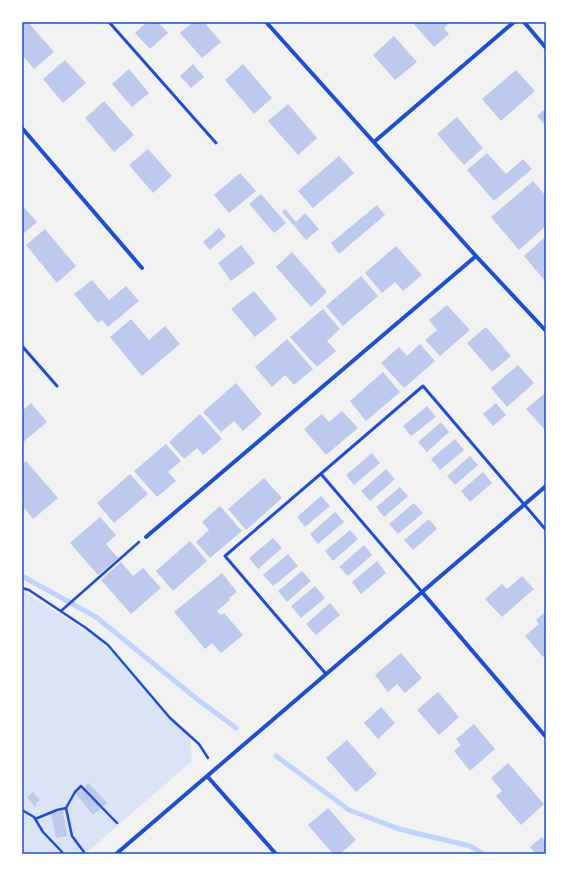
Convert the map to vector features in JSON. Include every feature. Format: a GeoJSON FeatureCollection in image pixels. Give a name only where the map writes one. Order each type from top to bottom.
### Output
{"type":"FeatureCollection","features":[{"type":"Feature","properties":{"kind":"street"},"geometry":{"type":"LineString","coordinates":[[266,22],[476,256],[546,331]]}},
{"type":"Feature","properties":{"kind":"street"},"geometry":{"type":"LineString","coordinates":[[374,142],[514,22]]}},
{"type":"Feature","properties":{"kind":"street"},"geometry":{"type":"LineString","coordinates":[[524,22],[546,48]]}},
{"type":"Feature","properties":{"kind":"street"},"geometry":{"type":"LineString","coordinates":[[22,128],[142,268]]}},
{"type":"Feature","properties":{"kind":"street"},"geometry":{"type":"LineString","coordinates":[[146,537],[476,256]]}},
{"type":"Feature","properties":{"kind":"street"},"geometry":{"type":"LineString","coordinates":[[116,854],[546,486]]}},
{"type":"Feature","properties":{"kind":"street"},"geometry":{"type":"LineString","coordinates":[[422,592],[546,737]]}},
{"type":"Feature","properties":{"kind":"street"},"geometry":{"type":"LineString","coordinates":[[207,776],[276,854]]}},
{"type":"Feature","properties":{"kind":"lane"},"geometry":{"type":"LineString","coordinates":[[109,22],[216,143]]}},
{"type":"Feature","properties":{"kind":"lane"},"geometry":{"type":"LineString","coordinates":[[22,346],[57,386]]}},
{"type":"Feature","properties":{"kind":"lane"},"geometry":{"type":"LineString","coordinates":[[326,674],[225,556],[422,386],[546,530]]}},
{"type":"Feature","properties":{"kind":"lane"},"geometry":{"type":"LineString","coordinates":[[321,474],[422,592]]}},
{"type":"Feature","properties":{"kind":"path"},"geometry":{"type":"LineString","coordinates":[[61,611],[146,537]]}},
{"type":"Feature","properties":{"kind":"path"},"geometry":{"type":"LineString","coordinates":[[22,588],[29,590],[61,611],[86,628],[108,646],[170,718],[199,744],[208,758]]}},
{"type":"Feature","properties":{"kind":"path"},"geometry":{"type":"LineString","coordinates":[[84,852],[72,836],[66,808],[75,792],[81,786],[117,823]]}},
{"type":"Feature","properties":{"kind":"path"},"geometry":{"type":"LineString","coordinates":[[35,819],[66,808]]}},
{"type":"Feature","properties":{"kind":"path"},"geometry":{"type":"LineString","coordinates":[[22,810],[35,819],[43,832],[64,854]]}},
{"type":"Feature","properties":{"kind":"shaded area"},"geometry":{"type":"Polygon","coordinates":[[[22,591],[100,640],[190,736],[192,761],[85,854],[22,854],[22,591]]]}},
{"type":"Feature","properties":{"kind":"building"},"geometry":{"type":"Polygon","coordinates":[[[28,22],[54,52],[34,69],[22,55],[22,26],[28,22]]]}},
{"type":"Feature","properties":{"kind":"building"},"geometry":{"type":"Polygon","coordinates":[[[147,22],[158,22],[168,33],[150,49],[135,33],[147,22]]]}},
{"type":"Feature","properties":{"kind":"building"},"geometry":{"type":"Polygon","coordinates":[[[193,22],[204,22],[221,42],[202,58],[180,33],[193,22]]]}},
{"type":"Feature","properties":{"kind":"building"},"geometry":{"type":"Polygon","coordinates":[[[412,22],[450,22],[444,28],[449,34],[434,47],[412,22]]]}},
{"type":"Feature","properties":{"kind":"building"},"geometry":{"type":"Polygon","coordinates":[[[394,36],[417,62],[395,80],[373,55],[394,36]]]}},
{"type":"Feature","properties":{"kind":"building"},"geometry":{"type":"Polygon","coordinates":[[[65,60],[86,83],[63,103],[43,79],[65,60]]]}},
{"type":"Feature","properties":{"kind":"building"},"geometry":{"type":"Polygon","coordinates":[[[193,64],[204,77],[191,88],[180,76],[193,64]]]}},
{"type":"Feature","properties":{"kind":"building"},"geometry":{"type":"Polygon","coordinates":[[[243,64],[272,98],[254,114],[225,80],[243,64]]]}},
{"type":"Feature","properties":{"kind":"building"},"geometry":{"type":"Polygon","coordinates":[[[129,69],[149,93],[132,107],[112,84],[129,69]]]}},
{"type":"Feature","properties":{"kind":"building"},"geometry":{"type":"Polygon","coordinates":[[[516,70],[535,91],[501,121],[482,99],[516,70]]]}},
{"type":"Feature","properties":{"kind":"building"},"geometry":{"type":"Polygon","coordinates":[[[104,101],[134,135],[114,152],[85,118],[104,101]]]}},
{"type":"Feature","properties":{"kind":"building"},"geometry":{"type":"Polygon","coordinates":[[[288,104],[317,138],[298,155],[268,121],[288,104]]]}},
{"type":"Feature","properties":{"kind":"building"},"geometry":{"type":"Polygon","coordinates":[[[546,108],[546,126],[537,116],[546,108]]]}},
{"type":"Feature","properties":{"kind":"building"},"geometry":{"type":"Polygon","coordinates":[[[457,117],[483,148],[464,165],[437,134],[457,117]]]}},
{"type":"Feature","properties":{"kind":"building"},"geometry":{"type":"Polygon","coordinates":[[[148,149],[172,176],[153,193],[129,165],[148,149]]]}},
{"type":"Feature","properties":{"kind":"building"},"geometry":{"type":"Polygon","coordinates":[[[487,153],[506,174],[523,159],[532,169],[494,201],[467,170],[487,153]]]}},
{"type":"Feature","properties":{"kind":"building"},"geometry":{"type":"Polygon","coordinates":[[[339,156],[354,173],[313,208],[298,191],[339,156]]]}},
{"type":"Feature","properties":{"kind":"building"},"geometry":{"type":"Polygon","coordinates":[[[240,173],[256,191],[229,213],[214,195],[240,173]]]}},
{"type":"Feature","properties":{"kind":"building"},"geometry":{"type":"Polygon","coordinates":[[[533,181],[546,196],[546,226],[519,250],[491,217],[533,181]]]}},
{"type":"Feature","properties":{"kind":"building"},"geometry":{"type":"Polygon","coordinates":[[[261,194],[286,223],[274,233],[249,204],[261,194]]]}},
{"type":"Feature","properties":{"kind":"building"},"geometry":{"type":"Polygon","coordinates":[[[22,205],[37,222],[22,235],[22,205]]]}},
{"type":"Feature","properties":{"kind":"building"},"geometry":{"type":"Polygon","coordinates":[[[377,205],[385,215],[339,254],[331,243],[377,205]]]}},
{"type":"Feature","properties":{"kind":"building"},"geometry":{"type":"Polygon","coordinates":[[[285,209],[296,222],[305,213],[319,229],[306,240],[282,212],[285,209]]]}},
{"type":"Feature","properties":{"kind":"building"},"geometry":{"type":"Polygon","coordinates":[[[219,228],[226,236],[210,250],[203,242],[219,228]]]}},
{"type":"Feature","properties":{"kind":"building"},"geometry":{"type":"Polygon","coordinates":[[[45,229],[76,266],[57,283],[26,245],[45,229]]]}},
{"type":"Feature","properties":{"kind":"building"},"geometry":{"type":"Polygon","coordinates":[[[546,236],[546,282],[524,256],[546,236]]]}},
{"type":"Feature","properties":{"kind":"building"},"geometry":{"type":"Polygon","coordinates":[[[241,245],[255,263],[231,281],[218,263],[241,245]]]}},
{"type":"Feature","properties":{"kind":"building"},"geometry":{"type":"Polygon","coordinates":[[[396,246],[422,275],[403,291],[395,282],[382,293],[365,273],[396,246]]]}},
{"type":"Feature","properties":{"kind":"building"},"geometry":{"type":"Polygon","coordinates":[[[292,252],[327,292],[311,307],[276,267],[292,252]]]}},
{"type":"Feature","properties":{"kind":"building"},"geometry":{"type":"Polygon","coordinates":[[[361,276],[378,296],[343,326],[326,306],[361,276]]]}},
{"type":"Feature","properties":{"kind":"building"},"geometry":{"type":"Polygon","coordinates":[[[92,280],[109,300],[126,286],[139,301],[108,327],[102,320],[98,323],[74,294],[92,280]]]}},
{"type":"Feature","properties":{"kind":"building"},"geometry":{"type":"Polygon","coordinates":[[[254,291],[277,319],[255,337],[231,309],[254,291]]]}},
{"type":"Feature","properties":{"kind":"building"},"geometry":{"type":"Polygon","coordinates":[[[447,305],[470,330],[440,356],[425,340],[437,330],[429,320],[447,305]]]}},
{"type":"Feature","properties":{"kind":"building"},"geometry":{"type":"Polygon","coordinates":[[[323,309],[340,329],[327,341],[336,351],[317,367],[290,337],[323,309]]]}},
{"type":"Feature","properties":{"kind":"building"},"geometry":{"type":"Polygon","coordinates":[[[131,319],[149,340],[165,326],[180,344],[142,376],[110,337],[131,319]]]}},
{"type":"Feature","properties":{"kind":"building"},"geometry":{"type":"Polygon","coordinates":[[[486,327],[511,356],[492,372],[467,343],[486,327]]]}},
{"type":"Feature","properties":{"kind":"building"},"geometry":{"type":"Polygon","coordinates":[[[287,339],[313,369],[294,385],[285,375],[272,387],[255,367],[287,339]]]}},
{"type":"Feature","properties":{"kind":"building"},"geometry":{"type":"Polygon","coordinates":[[[420,344],[435,361],[404,388],[381,363],[399,347],[407,356],[420,344]]]}},
{"type":"Feature","properties":{"kind":"building"},"geometry":{"type":"Polygon","coordinates":[[[518,365],[534,383],[507,407],[491,388],[518,365]]]}},
{"type":"Feature","properties":{"kind":"building"},"geometry":{"type":"Polygon","coordinates":[[[383,372],[400,392],[366,421],[350,401],[383,372]]]}},
{"type":"Feature","properties":{"kind":"building"},"geometry":{"type":"Polygon","coordinates":[[[236,383],[262,414],[243,431],[234,421],[221,432],[203,412],[236,383]]]}},
{"type":"Feature","properties":{"kind":"building"},"geometry":{"type":"Polygon","coordinates":[[[546,392],[546,431],[526,409],[546,392]]]}},
{"type":"Feature","properties":{"kind":"building"},"geometry":{"type":"Polygon","coordinates":[[[31,403],[47,422],[22,443],[22,411],[31,403]]]}},
{"type":"Feature","properties":{"kind":"building"},"geometry":{"type":"Polygon","coordinates":[[[496,403],[506,415],[493,426],[483,414],[496,403]]]}},
{"type":"Feature","properties":{"kind":"building"},"geometry":{"type":"Polygon","coordinates":[[[427,406],[436,417],[411,436],[403,426],[427,406]]]}},
{"type":"Feature","properties":{"kind":"building"},"geometry":{"type":"Polygon","coordinates":[[[342,411],[358,428],[326,455],[304,429],[322,414],[329,422],[342,411]]]}},
{"type":"Feature","properties":{"kind":"building"},"geometry":{"type":"Polygon","coordinates":[[[200,414],[222,439],[203,455],[197,448],[184,459],[169,442],[200,414]]]}},
{"type":"Feature","properties":{"kind":"building"},"geometry":{"type":"Polygon","coordinates":[[[441,422],[449,432],[427,452],[418,442],[441,422]]]}},
{"type":"Feature","properties":{"kind":"building"},"geometry":{"type":"Polygon","coordinates":[[[455,439],[464,450],[440,470],[431,459],[455,439]]]}},
{"type":"Feature","properties":{"kind":"building"},"geometry":{"type":"Polygon","coordinates":[[[166,444],[181,461],[168,472],[176,481],[157,497],[134,471],[166,444]]]}},
{"type":"Feature","properties":{"kind":"building"},"geometry":{"type":"Polygon","coordinates":[[[372,453],[380,463],[354,485],[346,475],[372,453]]]}},
{"type":"Feature","properties":{"kind":"building"},"geometry":{"type":"Polygon","coordinates":[[[470,456],[478,465],[455,485],[447,476],[470,456]]]}},
{"type":"Feature","properties":{"kind":"building"},"geometry":{"type":"Polygon","coordinates":[[[26,461],[58,498],[33,519],[22,505],[22,464],[26,461]]]}},
{"type":"Feature","properties":{"kind":"building"},"geometry":{"type":"Polygon","coordinates":[[[386,469],[395,479],[370,501],[361,491],[386,469]]]}},
{"type":"Feature","properties":{"kind":"building"},"geometry":{"type":"Polygon","coordinates":[[[483,472],[492,483],[470,502],[461,491],[483,472]]]}},
{"type":"Feature","properties":{"kind":"building"},"geometry":{"type":"Polygon","coordinates":[[[130,474],[148,494],[114,523],[97,503],[130,474]]]}},
{"type":"Feature","properties":{"kind":"building"},"geometry":{"type":"Polygon","coordinates":[[[264,478],[282,498],[246,530],[228,509],[264,478]]]}},
{"type":"Feature","properties":{"kind":"building"},"geometry":{"type":"Polygon","coordinates":[[[400,487],[408,496],[384,517],[376,507],[400,487]]]}},
{"type":"Feature","properties":{"kind":"building"},"geometry":{"type":"Polygon","coordinates":[[[321,496],[330,506],[305,527],[297,517],[321,496]]]}},
{"type":"Feature","properties":{"kind":"building"},"geometry":{"type":"Polygon","coordinates":[[[414,503],[423,513],[398,534],[389,524],[414,503]]]}},
{"type":"Feature","properties":{"kind":"building"},"geometry":{"type":"Polygon","coordinates":[[[220,506],[242,531],[210,558],[196,542],[209,530],[202,522],[220,506]]]}},
{"type":"Feature","properties":{"kind":"building"},"geometry":{"type":"Polygon","coordinates":[[[335,512],[344,522],[318,544],[310,534],[335,512]]]}},
{"type":"Feature","properties":{"kind":"building"},"geometry":{"type":"Polygon","coordinates":[[[100,517],[116,535],[106,544],[118,558],[98,575],[70,543],[100,517]]]}},
{"type":"Feature","properties":{"kind":"building"},"geometry":{"type":"Polygon","coordinates":[[[429,519],[437,529],[413,550],[404,540],[429,519]]]}},
{"type":"Feature","properties":{"kind":"building"},"geometry":{"type":"Polygon","coordinates":[[[350,530],[358,539],[333,561],[325,551],[350,530]]]}},
{"type":"Feature","properties":{"kind":"building"},"geometry":{"type":"Polygon","coordinates":[[[273,538],[282,548],[258,569],[249,558],[273,538]]]}},
{"type":"Feature","properties":{"kind":"building"},"geometry":{"type":"Polygon","coordinates":[[[190,541],[207,561],[173,591],[156,571],[190,541]]]}},
{"type":"Feature","properties":{"kind":"building"},"geometry":{"type":"Polygon","coordinates":[[[364,545],[372,555],[348,576],[339,567],[364,545]]]}},
{"type":"Feature","properties":{"kind":"building"},"geometry":{"type":"Polygon","coordinates":[[[288,554],[298,566],[273,586],[263,575],[288,554]]]}},
{"type":"Feature","properties":{"kind":"building"},"geometry":{"type":"Polygon","coordinates":[[[377,561],[386,573],[361,594],[352,582],[377,561]]]}},
{"type":"Feature","properties":{"kind":"building"},"geometry":{"type":"Polygon","coordinates":[[[121,562],[133,576],[143,568],[161,588],[131,614],[101,580],[121,562]]]}},
{"type":"Feature","properties":{"kind":"building"},"geometry":{"type":"Polygon","coordinates":[[[302,571],[311,581],[287,602],[278,591],[302,571]]]}},
{"type":"Feature","properties":{"kind":"building"},"geometry":{"type":"Polygon","coordinates":[[[222,573],[237,592],[217,611],[221,615],[224,613],[243,635],[221,653],[212,643],[205,649],[174,612],[222,573]]]}},
{"type":"Feature","properties":{"kind":"building"},"geometry":{"type":"Polygon","coordinates":[[[522,576],[534,589],[502,617],[485,599],[502,584],[507,589],[522,576]]]}},
{"type":"Feature","properties":{"kind":"building"},"geometry":{"type":"Polygon","coordinates":[[[315,586],[325,598],[301,618],[291,606],[315,586]]]}},
{"type":"Feature","properties":{"kind":"building"},"geometry":{"type":"Polygon","coordinates":[[[330,603],[340,615],[316,635],[306,624],[330,603]]]}},
{"type":"Feature","properties":{"kind":"building"},"geometry":{"type":"Polygon","coordinates":[[[546,611],[546,626],[544,628],[546,630],[546,654],[543,657],[525,636],[539,624],[536,620],[546,611]]]}},
{"type":"Feature","properties":{"kind":"building"},"geometry":{"type":"Polygon","coordinates":[[[401,653],[422,678],[405,693],[397,684],[388,692],[375,675],[401,653]]]}},
{"type":"Feature","properties":{"kind":"building"},"geometry":{"type":"Polygon","coordinates":[[[438,692],[459,717],[439,735],[417,710],[438,692]]]}},
{"type":"Feature","properties":{"kind":"building"},"geometry":{"type":"Polygon","coordinates":[[[381,707],[395,723],[378,739],[364,723],[381,707]]]}},
{"type":"Feature","properties":{"kind":"building"},"geometry":{"type":"Polygon","coordinates":[[[474,724],[495,749],[470,771],[454,751],[461,745],[456,739],[474,724]]]}},
{"type":"Feature","properties":{"kind":"building"},"geometry":{"type":"Polygon","coordinates":[[[347,740],[377,774],[356,792],[326,758],[347,740]]]}},
{"type":"Feature","properties":{"kind":"building"},"geometry":{"type":"Polygon","coordinates":[[[508,763],[544,804],[521,825],[496,796],[502,791],[491,778],[508,763]]]}},
{"type":"Feature","properties":{"kind":"building"},"geometry":{"type":"Polygon","coordinates":[[[89,783],[107,803],[93,815],[76,794],[89,783]]]}},
{"type":"Feature","properties":{"kind":"building"},"geometry":{"type":"Polygon","coordinates":[[[33,792],[40,800],[35,804],[37,806],[35,807],[27,797],[33,792]]]}},
{"type":"Feature","properties":{"kind":"building"},"geometry":{"type":"Polygon","coordinates":[[[328,808],[356,840],[340,854],[333,854],[308,825],[328,808]]]}},
{"type":"Feature","properties":{"kind":"building"},"geometry":{"type":"Polygon","coordinates":[[[63,811],[67,836],[56,838],[51,813],[63,811]]]}},
{"type":"Feature","properties":{"kind":"building"},"geometry":{"type":"Polygon","coordinates":[[[542,837],[546,842],[546,854],[536,854],[530,847],[542,837]]]}},
{"type":"Feature","properties":{"kind":"waterway"},"geometry":{"type":"LineString","coordinates":[[22,576],[96,617],[197,699],[236,728]]}},
{"type":"Feature","properties":{"kind":"waterway"},"geometry":{"type":"LineString","coordinates":[[276,756],[349,810],[399,829],[470,846],[483,854]]}}]}
